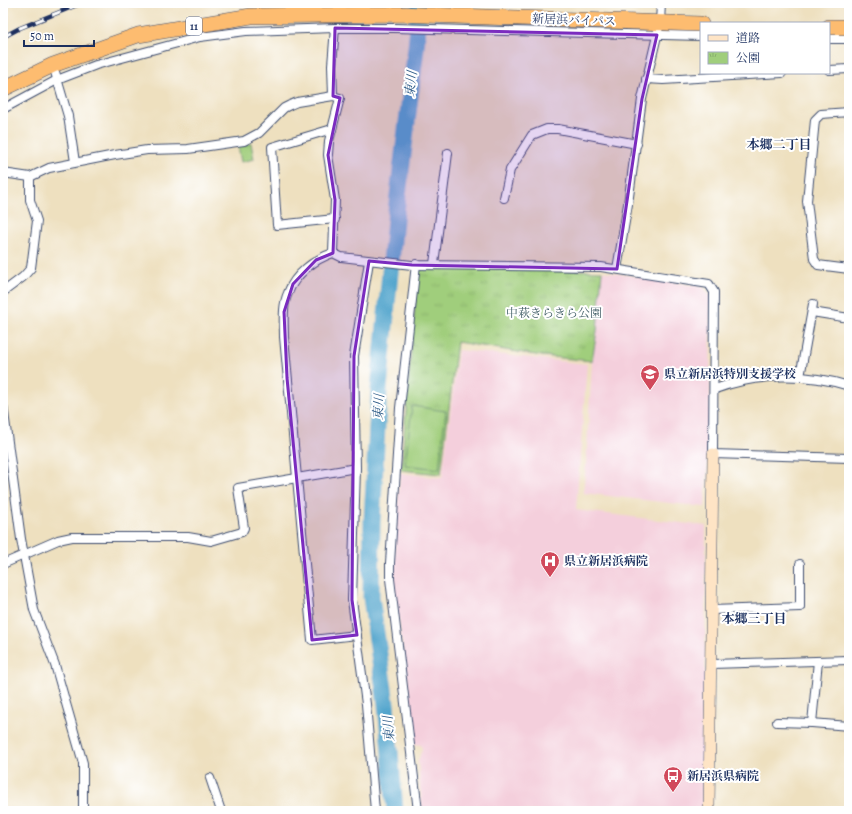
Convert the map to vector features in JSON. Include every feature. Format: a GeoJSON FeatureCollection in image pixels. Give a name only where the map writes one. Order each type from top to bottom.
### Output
{"type":"FeatureCollection","features":[{"type":"Feature","properties":{"kind":"highway","name":"新居浜バイパス"},"geometry":{"type":"LineString","coordinates":[[3,89],[53,65],[138,35],[251,16],[659,29],[700,24]]}},
{"type":"Feature","properties":{"kind":"highway"},"geometry":{"type":"LineString","coordinates":[[830,27],[849,27]]}},
{"type":"Feature","properties":{"kind":"street"},"geometry":{"type":"LineString","coordinates":[[617,269],[637,144],[642,99],[659,29],[661,3]]}},
{"type":"Feature","properties":{"kind":"street"},"geometry":{"type":"LineString","coordinates":[[3,109],[56,80],[96,65],[200,37],[246,31],[335,28],[395,21]]}},
{"type":"Feature","properties":{"kind":"street"},"geometry":{"type":"LineString","coordinates":[[333,96],[332,65],[335,28]]}},
{"type":"Feature","properties":{"kind":"street"},"geometry":{"type":"LineString","coordinates":[[659,29],[700,36]]}},
{"type":"Feature","properties":{"kind":"street"},"geometry":{"type":"LineString","coordinates":[[830,39],[849,39]]}},
{"type":"Feature","properties":{"kind":"street"},"geometry":{"type":"LineString","coordinates":[[53,65],[56,80],[68,116],[75,162]]}},
{"type":"Feature","properties":{"kind":"street"},"geometry":{"type":"LineString","coordinates":[[830,70],[849,68]]}},
{"type":"Feature","properties":{"kind":"street"},"geometry":{"type":"LineString","coordinates":[[646,78],[663,80],[765,74]]}},
{"type":"Feature","properties":{"kind":"street"},"geometry":{"type":"LineString","coordinates":[[3,173],[30,177],[49,168],[75,162],[147,150],[188,148],[244,141],[259,133],[284,108],[297,102],[333,96],[340,98],[332,129],[328,155],[333,188],[335,219],[333,253]]}},
{"type":"Feature","properties":{"kind":"street"},"geometry":{"type":"LineString","coordinates":[[849,112],[821,114],[815,120],[808,201],[814,259],[818,265],[849,270]]}},
{"type":"Feature","properties":{"kind":"street"},"geometry":{"type":"LineString","coordinates":[[332,129],[272,147],[277,225],[335,219]]}},
{"type":"Feature","properties":{"kind":"street"},"geometry":{"type":"LineString","coordinates":[[504,198],[510,170],[532,135],[547,129],[558,129],[637,144]]}},
{"type":"Feature","properties":{"kind":"street"},"geometry":{"type":"LineString","coordinates":[[434,264],[448,153]]}},
{"type":"Feature","properties":{"kind":"street"},"geometry":{"type":"LineString","coordinates":[[3,292],[23,277],[31,268],[37,221],[30,200],[30,177]]}},
{"type":"Feature","properties":{"kind":"street"},"geometry":{"type":"LineString","coordinates":[[356,635],[312,640],[287,378],[284,312],[287,294],[293,284],[316,260],[333,253],[341,257],[414,265],[434,264],[617,269],[709,284],[714,292],[715,388],[709,811]]}},
{"type":"Feature","properties":{"kind":"street"},"geometry":{"type":"LineString","coordinates":[[372,261],[354,356],[356,468],[352,600],[366,704],[375,811]]}},
{"type":"Feature","properties":{"kind":"street"},"geometry":{"type":"LineString","coordinates":[[414,265],[400,408],[390,579],[418,811]]}},
{"type":"Feature","properties":{"kind":"street"},"geometry":{"type":"LineString","coordinates":[[800,377],[812,308],[849,318]]}},
{"type":"Feature","properties":{"kind":"street"},"geometry":{"type":"LineString","coordinates":[[715,388],[771,376],[800,377],[835,382],[849,386]]}},
{"type":"Feature","properties":{"kind":"street"},"geometry":{"type":"LineString","coordinates":[[3,405],[24,554],[34,610],[55,665],[83,763],[83,811]]}},
{"type":"Feature","properties":{"kind":"street"},"geometry":{"type":"LineString","coordinates":[[713,454],[849,458]]}},
{"type":"Feature","properties":{"kind":"street"},"geometry":{"type":"LineString","coordinates":[[3,564],[58,540],[72,537],[188,536],[211,541],[242,532],[244,528],[238,488],[356,468]]}},
{"type":"Feature","properties":{"kind":"street"},"geometry":{"type":"LineString","coordinates":[[712,610],[800,607],[800,564]]}},
{"type":"Feature","properties":{"kind":"street"},"geometry":{"type":"LineString","coordinates":[[712,664],[849,660]]}},
{"type":"Feature","properties":{"kind":"street"},"geometry":{"type":"LineString","coordinates":[[812,723],[818,661]]}},
{"type":"Feature","properties":{"kind":"street"},"geometry":{"type":"LineString","coordinates":[[777,722],[849,726]]}},
{"type":"Feature","properties":{"kind":"street"},"geometry":{"type":"LineString","coordinates":[[210,778],[221,811]]}},
{"type":"Feature","properties":{"kind":"highlighted area"},"geometry":{"type":"Polygon","coordinates":[[[335,28],[657,35],[642,99],[617,269],[412,265],[369,261],[354,356],[352,600],[357,635],[312,640],[287,378],[284,312],[293,284],[316,260],[333,253],[335,200],[328,155],[340,98],[333,96],[335,28]]]}},
{"type":"Feature","properties":{"kind":"shaded area","name":"県立新居浜特別支援学校"},"geometry":{"type":"Polygon","coordinates":[[[602,271],[703,287],[711,297],[710,420],[705,507],[583,493],[592,361],[597,331],[602,271]]]}},
{"type":"Feature","properties":{"kind":"shaded area","name":"県立新居浜病院"},"geometry":{"type":"Polygon","coordinates":[[[458,350],[587,364],[576,510],[706,526],[704,811],[422,811],[418,761],[422,749],[421,745],[414,744],[410,714],[411,705],[395,595],[394,570],[400,473],[442,478],[458,350]]]}},
{"type":"Feature","properties":{"kind":"green space"},"geometry":{"type":"Polygon","coordinates":[[[251,143],[254,159],[241,162],[238,146],[251,143]]]}},
{"type":"Feature","properties":{"kind":"green space","name":"中萩きらきら公園"},"geometry":{"type":"Polygon","coordinates":[[[421,267],[602,271],[597,331],[592,361],[542,356],[457,342],[441,474],[401,470],[418,270],[421,267]]]}},
{"type":"Feature","properties":{"kind":"green space"},"geometry":{"type":"Polygon","coordinates":[[[412,406],[446,411],[439,469],[405,465],[412,406]]]}},
{"type":"Feature","properties":{"kind":"waterway","name":"東川"},"geometry":{"type":"LineString","coordinates":[[395,811],[386,704],[371,597],[372,522],[379,389],[395,220],[420,3]]}},
{"type":"Feature","properties":{"kind":"railway"},"geometry":{"type":"LineString","coordinates":[[3,37],[20,28],[82,3]]}},
{"type":"Feature","properties":{"kind":"place","name":"県立新居浜特別支援学校"},"geometry":{"type":"Point","coordinates":[650,391]}},
{"type":"Feature","properties":{"kind":"place","name":"県立新居浜病院"},"geometry":{"type":"Point","coordinates":[550,578]}},
{"type":"Feature","properties":{"kind":"place","name":"新居浜県病院"},"geometry":{"type":"Point","coordinates":[673,793]}},
{"type":"Feature","properties":{"kind":"district","name":"本郷二丁目"},"geometry":{"type":"Point","coordinates":[779,144]}},
{"type":"Feature","properties":{"kind":"district","name":"本郷三丁目"},"geometry":{"type":"Point","coordinates":[754,618]}}]}
